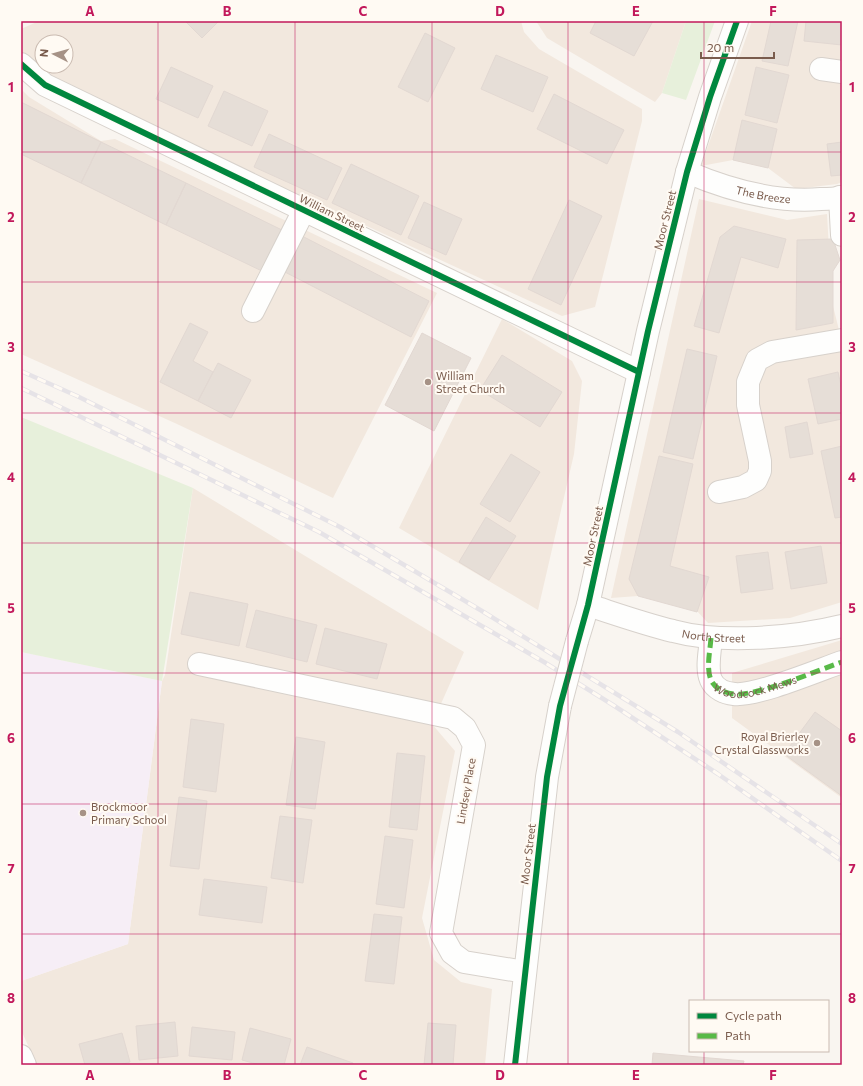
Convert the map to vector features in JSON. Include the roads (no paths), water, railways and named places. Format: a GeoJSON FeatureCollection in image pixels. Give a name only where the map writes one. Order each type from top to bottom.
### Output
{"type":"FeatureCollection","features":[{"type":"Feature","properties":{"kind":"street","name":"Moor Street"},"geometry":{"type":"LineString","coordinates":[[515,1065],[546,785],[560,706],[588,605],[639,372],[687,172],[710,97],[737,21]]}},
{"type":"Feature","properties":{"kind":"street","name":"William Street"},"geometry":{"type":"LineString","coordinates":[[21,64],[45,85],[639,372]]}},
{"type":"Feature","properties":{"kind":"street","name":"The Breeze"},"geometry":{"type":"LineString","coordinates":[[687,172],[711,183],[751,194],[800,201],[841,197]]}},
{"type":"Feature","properties":{"kind":"street"},"geometry":{"type":"LineString","coordinates":[[841,197],[842,235]]}},
{"type":"Feature","properties":{"kind":"street"},"geometry":{"type":"LineString","coordinates":[[252,311],[304,210]]}},
{"type":"Feature","properties":{"kind":"street"},"geometry":{"type":"LineString","coordinates":[[719,492],[743,487],[756,480],[760,471],[760,461],[748,405],[748,382],[757,360],[772,352],[842,340]]}},
{"type":"Feature","properties":{"kind":"street","name":"North Street"},"geometry":{"type":"LineString","coordinates":[[588,605],[673,632],[711,638],[787,635],[842,626]]}},
{"type":"Feature","properties":{"kind":"street","name":"Woodcock Mews"},"geometry":{"type":"LineString","coordinates":[[711,638],[709,670],[712,682],[720,690],[734,694],[755,692],[842,662]]}},
{"type":"Feature","properties":{"kind":"street","name":"Lindsey Place"},"geometry":{"type":"LineString","coordinates":[[199,664],[453,718],[465,728],[474,745],[441,934],[452,953],[464,962],[525,972]]}},
{"type":"Feature","properties":{"kind":"street"},"geometry":{"type":"LineString","coordinates":[[21,1056],[25,1065]]}},
{"type":"Feature","properties":{"kind":"railway"},"geometry":{"type":"LineString","coordinates":[[21,371],[77,396],[340,527],[482,611],[678,732],[842,844]]}},
{"type":"Feature","properties":{"kind":"railway"},"geometry":{"type":"LineString","coordinates":[[21,388],[319,532],[544,662],[613,705],[718,774],[842,861]]}},
{"type":"Feature","properties":{"kind":"place","name":"William Street Church"},"geometry":{"type":"Point","coordinates":[428,382]}},
{"type":"Feature","properties":{"kind":"place","name":"Royal Brierley Crystal Glassworks"},"geometry":{"type":"Point","coordinates":[817,743]}},
{"type":"Feature","properties":{"kind":"place","name":"Brockmoor Primary School"},"geometry":{"type":"Point","coordinates":[83,813]}}]}
